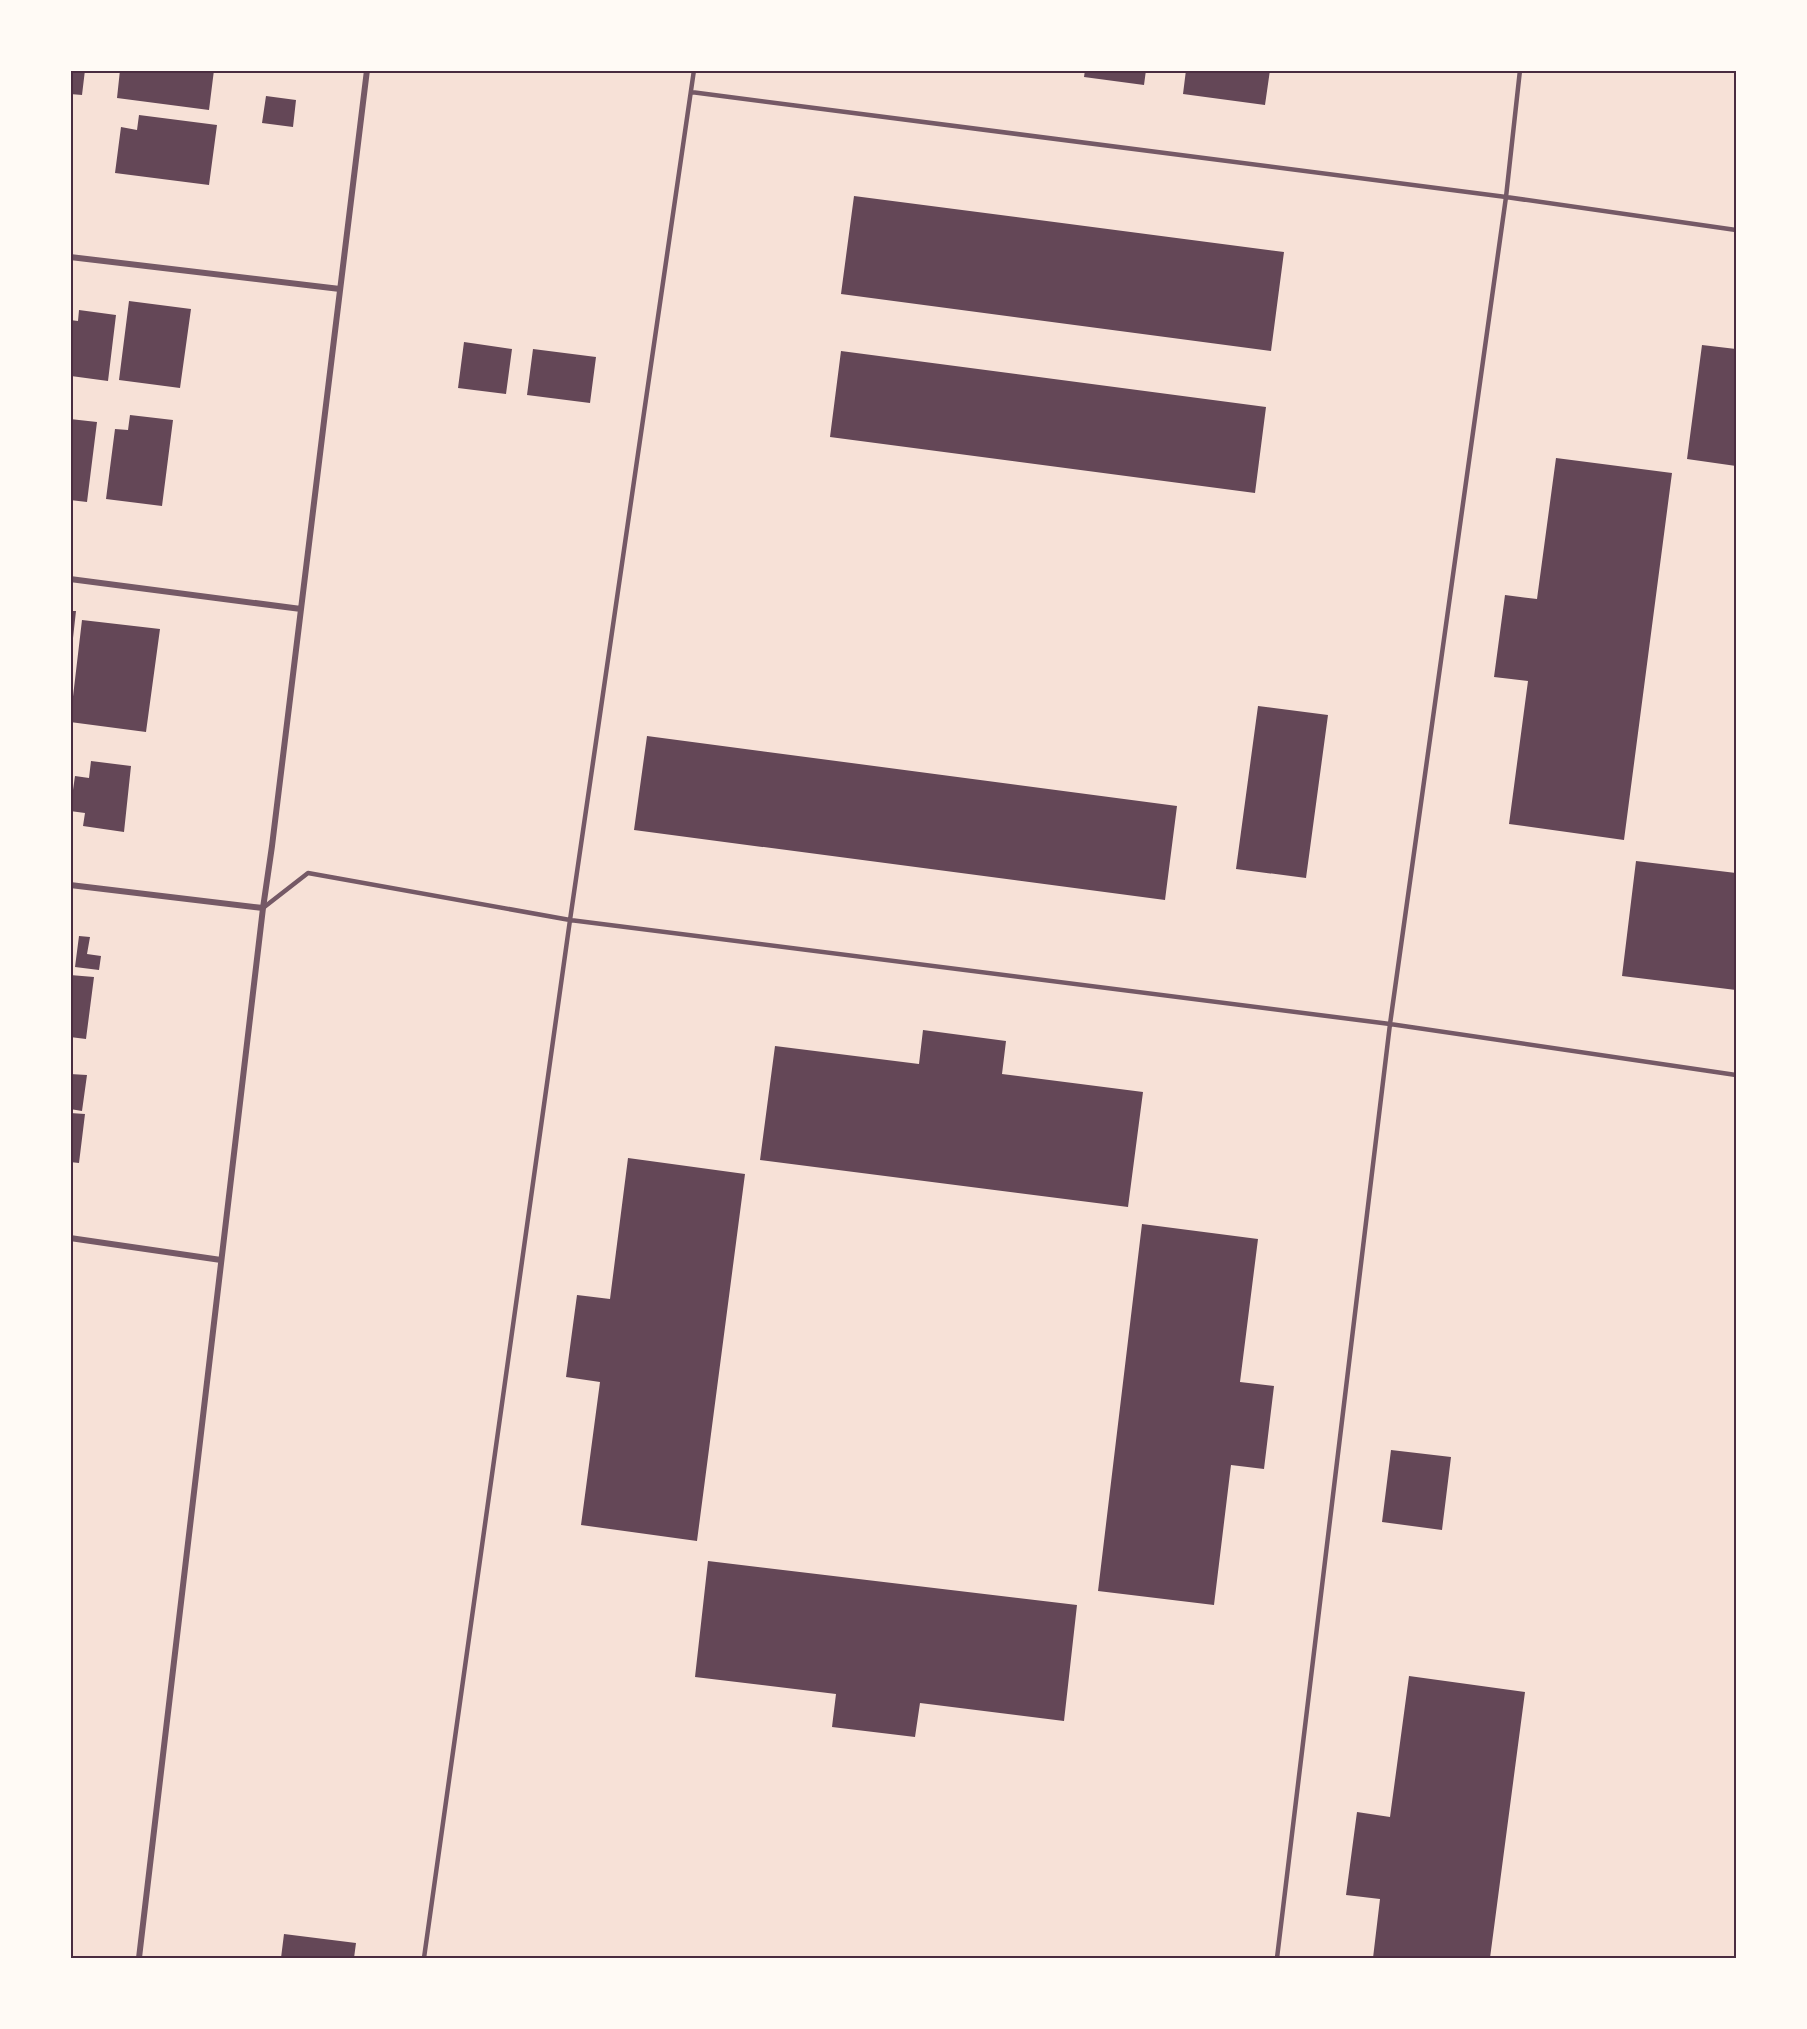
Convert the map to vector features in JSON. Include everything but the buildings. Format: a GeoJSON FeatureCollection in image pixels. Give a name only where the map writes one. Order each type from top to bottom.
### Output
{"type":"FeatureCollection","features":[{"type":"Feature","properties":{"kind":"street"},"geometry":{"type":"LineString","coordinates":[[139,1959],[263,908],[367,70]]}},
{"type":"Feature","properties":{"kind":"street"},"geometry":{"type":"LineString","coordinates":[[70,257],[340,289]]}},
{"type":"Feature","properties":{"kind":"street"},"geometry":{"type":"LineString","coordinates":[[70,579],[301,609]]}},
{"type":"Feature","properties":{"kind":"street"},"geometry":{"type":"LineString","coordinates":[[70,885],[263,908]]}},
{"type":"Feature","properties":{"kind":"street"},"geometry":{"type":"LineString","coordinates":[[70,1238],[221,1260]]}},
{"type":"Feature","properties":{"kind":"lane"},"geometry":{"type":"LineString","coordinates":[[423,1959],[570,920],[694,70]]}},
{"type":"Feature","properties":{"kind":"lane"},"geometry":{"type":"LineString","coordinates":[[1277,1959],[1390,1024],[1506,197],[1520,70]]}},
{"type":"Feature","properties":{"kind":"lane"},"geometry":{"type":"LineString","coordinates":[[692,92],[1506,197],[1737,230]]}},
{"type":"Feature","properties":{"kind":"lane"},"geometry":{"type":"LineString","coordinates":[[263,908],[308,873],[570,920],[1390,1024],[1737,1075]]}}]}
